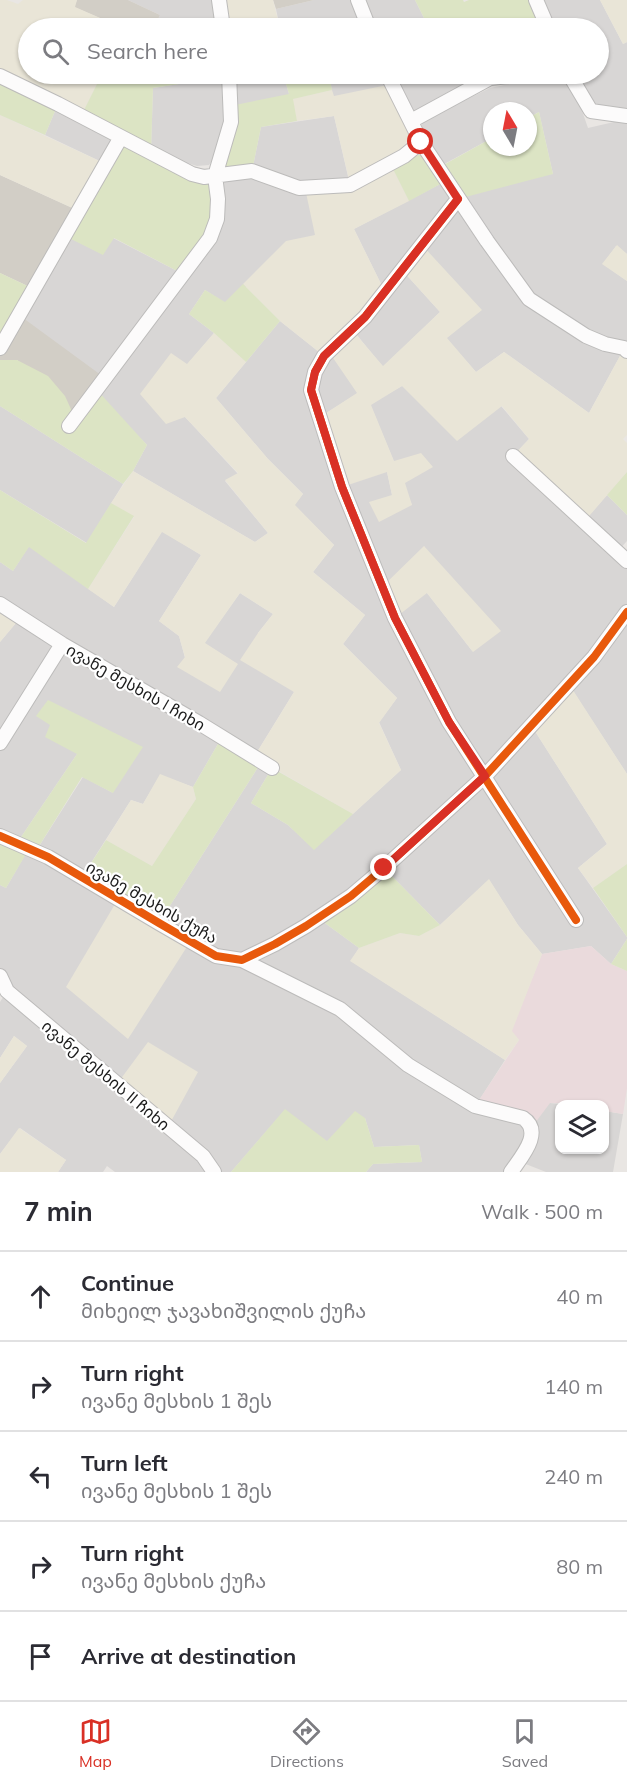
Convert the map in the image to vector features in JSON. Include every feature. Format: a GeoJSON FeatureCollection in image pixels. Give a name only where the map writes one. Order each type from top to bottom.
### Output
{"type":"FeatureCollection","features":[{"type":"Feature","properties":{"kind":"street"},"geometry":{"type":"LineString","coordinates":[[219,0],[222,18]]}},
{"type":"Feature","properties":{"kind":"street"},"geometry":{"type":"LineString","coordinates":[[358,0],[365,18]]}},
{"type":"Feature","properties":{"kind":"street"},"geometry":{"type":"LineString","coordinates":[[536,0],[544,18]]}},
{"type":"Feature","properties":{"kind":"street"},"geometry":{"type":"LineString","coordinates":[[0,76],[192,174],[204,177],[252,171],[299,188],[350,185],[404,156],[421,142]]}},
{"type":"Feature","properties":{"kind":"street"},"geometry":{"type":"LineString","coordinates":[[69,426],[210,238],[217,219],[218,199],[215,176],[231,122],[229,84]]}},
{"type":"Feature","properties":{"kind":"street"},"geometry":{"type":"LineString","coordinates":[[392,84],[421,142],[458,199],[529,299],[586,336],[627,351]]}},
{"type":"Feature","properties":{"kind":"street"},"geometry":{"type":"LineString","coordinates":[[411,121],[479,84]]}},
{"type":"Feature","properties":{"kind":"street"},"geometry":{"type":"LineString","coordinates":[[575,84],[591,111],[627,117]]}},
{"type":"Feature","properties":{"kind":"street"},"geometry":{"type":"LineString","coordinates":[[0,348],[121,137]]}},
{"type":"Feature","properties":{"kind":"street"},"geometry":{"type":"LineString","coordinates":[[458,199],[365,317],[324,356],[315,372],[311,390],[342,487],[395,618],[449,722],[576,920]]}},
{"type":"Feature","properties":{"kind":"street"},"geometry":{"type":"LineString","coordinates":[[513,456],[627,561]]}},
{"type":"Feature","properties":{"kind":"street","name":"ივანე მესხის I ჩიხი"},"geometry":{"type":"LineString","coordinates":[[0,604],[62,644],[272,768]]}},
{"type":"Feature","properties":{"kind":"street"},"geometry":{"type":"LineString","coordinates":[[242,960],[275,944],[351,896],[384,868],[485,776],[594,657],[627,612]]}},
{"type":"Feature","properties":{"kind":"street"},"geometry":{"type":"LineString","coordinates":[[0,743],[62,644]]}},
{"type":"Feature","properties":{"kind":"street","name":"ივანე მესხის ქუჩა"},"geometry":{"type":"LineString","coordinates":[[0,836],[48,856],[216,956],[242,960],[340,1009],[408,1065],[476,1106],[523,1118],[532,1127],[531,1140],[511,1172]]}},
{"type":"Feature","properties":{"kind":"street","name":"ივანე მესხის II ჩიხი"},"geometry":{"type":"LineString","coordinates":[[0,976],[7,992],[203,1156],[214,1172]]}},
{"type":"Feature","properties":{"kind":"shaded area"},"geometry":{"type":"Polygon","coordinates":[[[0,0],[18,4],[23,0],[77,0],[75,7],[100,18],[18,18],[18,80],[0,70],[0,0]]]}},
{"type":"Feature","properties":{"kind":"shaded area"},"geometry":{"type":"Polygon","coordinates":[[[77,0],[128,0],[160,15],[159,18],[100,18],[74,7],[77,0]]]}},
{"type":"Feature","properties":{"kind":"shaded area"},"geometry":{"type":"Polygon","coordinates":[[[128,0],[219,0],[222,18],[159,18],[160,15],[128,0]]]}},
{"type":"Feature","properties":{"kind":"shaded area"},"geometry":{"type":"Polygon","coordinates":[[[219,0],[273,0],[278,18],[222,18],[219,0]]]}},
{"type":"Feature","properties":{"kind":"shaded area"},"geometry":{"type":"Polygon","coordinates":[[[273,0],[314,0],[276,9],[273,0]]]}},
{"type":"Feature","properties":{"kind":"shaded area"},"geometry":{"type":"Polygon","coordinates":[[[314,0],[415,0],[424,18],[278,18],[276,9],[314,0]]]}},
{"type":"Feature","properties":{"kind":"shaded area"},"geometry":{"type":"Polygon","coordinates":[[[536,0],[600,0],[623,44],[627,42],[627,116],[591,111],[575,84],[609,84],[609,18],[544,18],[536,0]]]}},
{"type":"Feature","properties":{"kind":"shaded area"},"geometry":{"type":"Polygon","coordinates":[[[600,0],[627,0],[627,42],[623,44],[600,0]]]}},
{"type":"Feature","properties":{"kind":"shaded area"},"geometry":{"type":"Polygon","coordinates":[[[25,84],[97,84],[81,116],[25,84]]]}},
{"type":"Feature","properties":{"kind":"shaded area"},"geometry":{"type":"Polygon","coordinates":[[[179,84],[286,84],[289,94],[219,152],[209,165],[197,166],[151,152],[153,88],[179,84]]]}},
{"type":"Feature","properties":{"kind":"shaded area"},"geometry":{"type":"Polygon","coordinates":[[[331,84],[472,84],[411,121],[333,97],[331,84]]]}},
{"type":"Feature","properties":{"kind":"shaded area"},"geometry":{"type":"Polygon","coordinates":[[[392,84],[409,137],[392,167],[409,201],[354,229],[385,292],[352,330],[383,366],[440,312],[402,270],[422,245],[482,310],[447,338],[476,372],[504,352],[589,413],[627,343],[627,435],[623,439],[627,443],[627,472],[584,522],[513,456],[529,439],[502,406],[457,441],[402,386],[371,405],[394,461],[421,453],[433,467],[405,483],[412,505],[379,522],[369,502],[392,495],[387,472],[342,487],[320,417],[357,393],[329,352],[324,356],[280,321],[243,284],[286,241],[315,235],[305,188],[350,184],[334,116],[297,121],[292,99],[332,90],[334,96],[392,84]]]}},
{"type":"Feature","properties":{"kind":"shaded area"},"geometry":{"type":"Polygon","coordinates":[[[509,84],[570,84],[588,128],[627,119],[627,254],[616,246],[603,264],[627,281],[627,343],[589,413],[504,352],[476,372],[446,338],[481,310],[402,270],[440,312],[383,367],[352,329],[385,292],[354,229],[446,181],[553,174],[539,112],[537,113],[537,102],[483,102],[483,143],[437,168],[421,128],[423,121],[490,88],[509,84]]]}},
{"type":"Feature","properties":{"kind":"shaded area"},"geometry":{"type":"Polygon","coordinates":[[[58,104],[121,137],[106,164],[45,135],[58,104]]]}},
{"type":"Feature","properties":{"kind":"shaded area"},"geometry":{"type":"Polygon","coordinates":[[[0,115],[106,164],[79,211],[0,175],[0,115]]]}},
{"type":"Feature","properties":{"kind":"shaded area"},"geometry":{"type":"Polygon","coordinates":[[[334,116],[350,185],[315,235],[225,303],[205,290],[189,314],[214,333],[187,365],[171,354],[185,417],[238,474],[225,481],[268,533],[255,542],[133,471],[147,445],[19,315],[65,236],[113,238],[183,274],[215,176],[252,171],[261,127],[334,116]]]}},
{"type":"Feature","properties":{"kind":"shaded area"},"geometry":{"type":"Polygon","coordinates":[[[0,175],[79,211],[34,289],[0,273],[0,175]]]}},
{"type":"Feature","properties":{"kind":"shaded area"},"geometry":{"type":"Polygon","coordinates":[[[617,245],[627,254],[627,281],[602,264],[617,245]]]}},
{"type":"Feature","properties":{"kind":"shaded area"},"geometry":{"type":"Polygon","coordinates":[[[19,315],[105,378],[75,419],[17,360],[0,360],[0,348],[19,315]]]}},
{"type":"Feature","properties":{"kind":"shaded area"},"geometry":{"type":"Polygon","coordinates":[[[280,321],[324,356],[329,351],[358,393],[320,417],[387,472],[392,495],[412,505],[370,404],[402,386],[501,406],[529,439],[513,456],[584,521],[607,495],[627,515],[627,541],[617,552],[627,561],[627,774],[569,685],[531,725],[607,844],[578,868],[627,939],[611,964],[591,946],[542,954],[518,925],[489,880],[440,925],[384,868],[318,918],[359,948],[351,961],[505,1060],[476,1105],[555,1104],[555,1154],[609,1154],[609,1112],[623,1114],[613,1172],[546,1172],[518,1161],[511,1172],[366,1172],[373,1164],[422,1162],[419,1145],[374,1147],[365,1118],[327,1142],[285,1110],[231,1172],[115,1172],[107,1166],[103,1172],[58,1172],[66,1160],[20,1128],[0,1154],[0,1083],[27,1046],[14,1036],[0,1058],[0,1002],[7,991],[0,976],[0,885],[6,888],[29,848],[36,851],[83,777],[113,793],[77,754],[17,843],[0,836],[0,642],[21,617],[0,604],[0,562],[13,571],[29,546],[114,607],[162,531],[201,555],[159,621],[179,636],[185,658],[178,668],[237,664],[204,643],[240,593],[273,614],[258,633],[294,692],[254,757],[222,737],[193,787],[160,775],[143,804],[131,800],[82,877],[159,923],[262,761],[272,768],[251,803],[288,825],[314,849],[401,770],[379,722],[397,698],[343,644],[365,615],[313,572],[334,545],[294,505],[303,494],[268,459],[216,398],[280,321]],[[424,546],[427,593],[473,652],[424,546]]]}},
{"type":"Feature","properties":{"kind":"shaded area"},"geometry":{"type":"Polygon","coordinates":[[[214,333],[246,362],[216,398],[268,459],[303,494],[295,505],[334,545],[313,572],[365,615],[343,644],[397,698],[379,723],[401,770],[353,814],[254,757],[294,692],[240,660],[273,614],[240,593],[205,643],[238,664],[220,692],[177,667],[185,657],[179,636],[159,621],[201,555],[162,532],[114,607],[88,589],[134,517],[111,503],[133,471],[255,542],[268,533],[225,480],[238,473],[185,417],[166,424],[140,394],[171,353],[187,364],[214,333]]]}},
{"type":"Feature","properties":{"kind":"shaded area"},"geometry":{"type":"Polygon","coordinates":[[[0,406],[123,484],[87,543],[0,490],[0,406]]]}},
{"type":"Feature","properties":{"kind":"shaded area"},"geometry":{"type":"Polygon","coordinates":[[[424,546],[501,631],[473,652],[427,593],[395,618],[382,587],[424,546]]]}},
{"type":"Feature","properties":{"kind":"shaded area"},"geometry":{"type":"Polygon","coordinates":[[[0,604],[21,617],[0,642],[0,604]]]}},
{"type":"Feature","properties":{"kind":"shaded area"},"geometry":{"type":"Polygon","coordinates":[[[569,684],[627,774],[627,864],[593,888],[578,868],[607,844],[531,725],[569,684]]]}},
{"type":"Feature","properties":{"kind":"shaded area"},"geometry":{"type":"Polygon","coordinates":[[[160,774],[193,787],[196,799],[152,866],[106,840],[131,800],[143,804],[160,774]]]}},
{"type":"Feature","properties":{"kind":"shaded area"},"geometry":{"type":"Polygon","coordinates":[[[489,879],[518,925],[542,954],[512,1031],[519,1040],[505,1060],[350,961],[359,948],[400,933],[419,936],[440,925],[489,879]]]}},
{"type":"Feature","properties":{"kind":"shaded area"},"geometry":{"type":"Polygon","coordinates":[[[118,899],[190,942],[128,1039],[66,987],[118,899]]]}},
{"type":"Feature","properties":{"kind":"shaded area"},"geometry":{"type":"Polygon","coordinates":[[[591,946],[611,964],[627,971],[627,1088],[623,1114],[609,1112],[609,1100],[555,1100],[555,1103],[550,1103],[532,1127],[475,1106],[519,1040],[511,1031],[542,954],[591,946]]]}},
{"type":"Feature","properties":{"kind":"shaded area"},"geometry":{"type":"Polygon","coordinates":[[[14,1036],[27,1046],[0,1083],[0,1058],[14,1036]]]}},
{"type":"Feature","properties":{"kind":"shaded area"},"geometry":{"type":"Polygon","coordinates":[[[148,1042],[198,1072],[168,1127],[117,1084],[148,1042]]]}},
{"type":"Feature","properties":{"kind":"shaded area"},"geometry":{"type":"Polygon","coordinates":[[[19,1128],[66,1160],[58,1172],[0,1172],[0,1154],[19,1128]]]}},
{"type":"Feature","properties":{"kind":"green space"},"geometry":{"type":"Polygon","coordinates":[[[415,0],[463,0],[464,2],[469,0],[534,0],[540,18],[424,18],[415,0]]]}},
{"type":"Feature","properties":{"kind":"green space"},"geometry":{"type":"Polygon","coordinates":[[[0,79],[58,104],[45,135],[0,115],[0,79]]]}},
{"type":"Feature","properties":{"kind":"green space"},"geometry":{"type":"Polygon","coordinates":[[[97,84],[180,84],[153,88],[151,152],[204,177],[218,199],[217,219],[183,274],[114,238],[103,255],[65,236],[123,140],[81,116],[97,84]]]}},
{"type":"Feature","properties":{"kind":"green space"},"geometry":{"type":"Polygon","coordinates":[[[286,84],[331,84],[332,90],[293,99],[297,121],[261,127],[252,171],[215,176],[230,106],[289,94],[286,84]]]}},
{"type":"Feature","properties":{"kind":"green space"},"geometry":{"type":"Polygon","coordinates":[[[539,112],[553,174],[458,199],[446,181],[409,201],[392,167],[425,152],[438,168],[483,143],[483,156],[537,156],[537,113],[539,112]]]}},
{"type":"Feature","properties":{"kind":"green space"},"geometry":{"type":"Polygon","coordinates":[[[0,273],[34,289],[0,348],[0,273]]]}},
{"type":"Feature","properties":{"kind":"green space"},"geometry":{"type":"Polygon","coordinates":[[[243,284],[280,321],[246,362],[189,314],[205,290],[225,302],[243,284]]]}},
{"type":"Feature","properties":{"kind":"green space"},"geometry":{"type":"Polygon","coordinates":[[[0,360],[17,360],[48,376],[65,396],[75,418],[97,390],[147,445],[123,484],[0,406],[0,360]]]}},
{"type":"Feature","properties":{"kind":"green space"},"geometry":{"type":"Polygon","coordinates":[[[627,472],[627,515],[607,495],[627,472]]]}},
{"type":"Feature","properties":{"kind":"green space"},"geometry":{"type":"Polygon","coordinates":[[[0,490],[86,543],[111,503],[134,516],[88,589],[29,547],[13,571],[0,562],[0,490]]]}},
{"type":"Feature","properties":{"kind":"green space"},"geometry":{"type":"Polygon","coordinates":[[[48,700],[143,747],[113,793],[82,777],[36,851],[29,849],[6,888],[0,885],[0,836],[17,843],[77,754],[45,737],[50,725],[36,716],[48,700]]]}},
{"type":"Feature","properties":{"kind":"green space"},"geometry":{"type":"Polygon","coordinates":[[[222,737],[262,761],[159,923],[82,877],[106,840],[152,866],[196,799],[193,787],[222,737]]]}},
{"type":"Feature","properties":{"kind":"green space"},"geometry":{"type":"Polygon","coordinates":[[[272,768],[353,814],[314,850],[288,825],[251,803],[272,768]]]}},
{"type":"Feature","properties":{"kind":"green space"},"geometry":{"type":"Polygon","coordinates":[[[627,864],[627,937],[593,888],[627,864]]]}},
{"type":"Feature","properties":{"kind":"green space"},"geometry":{"type":"Polygon","coordinates":[[[384,868],[440,925],[419,936],[400,933],[359,948],[318,918],[384,868]]]}},
{"type":"Feature","properties":{"kind":"green space"},"geometry":{"type":"Polygon","coordinates":[[[627,939],[627,971],[611,964],[627,939]]]}},
{"type":"Feature","properties":{"kind":"green space"},"geometry":{"type":"Polygon","coordinates":[[[285,1109],[327,1141],[355,1111],[365,1118],[374,1147],[419,1145],[422,1162],[373,1164],[366,1172],[231,1172],[285,1109]]]}},
{"type":"Feature","properties":{"kind":"cycle path"},"geometry":{"type":"LineString","coordinates":[[458,199],[365,317],[324,356],[315,372],[311,390],[342,487],[395,618],[449,722],[576,920]]}},
{"type":"Feature","properties":{"kind":"cycle path"},"geometry":{"type":"LineString","coordinates":[[0,836],[48,857],[216,956],[242,960],[306,926],[351,896],[384,868],[485,776],[594,657],[627,612]]}},
{"type":"Feature","properties":{"kind":"route"},"geometry":{"type":"LineString","coordinates":[[384,868],[485,776],[449,722],[395,618],[342,487],[311,390],[315,372],[324,356],[365,317],[458,199],[421,142]]}}]}
